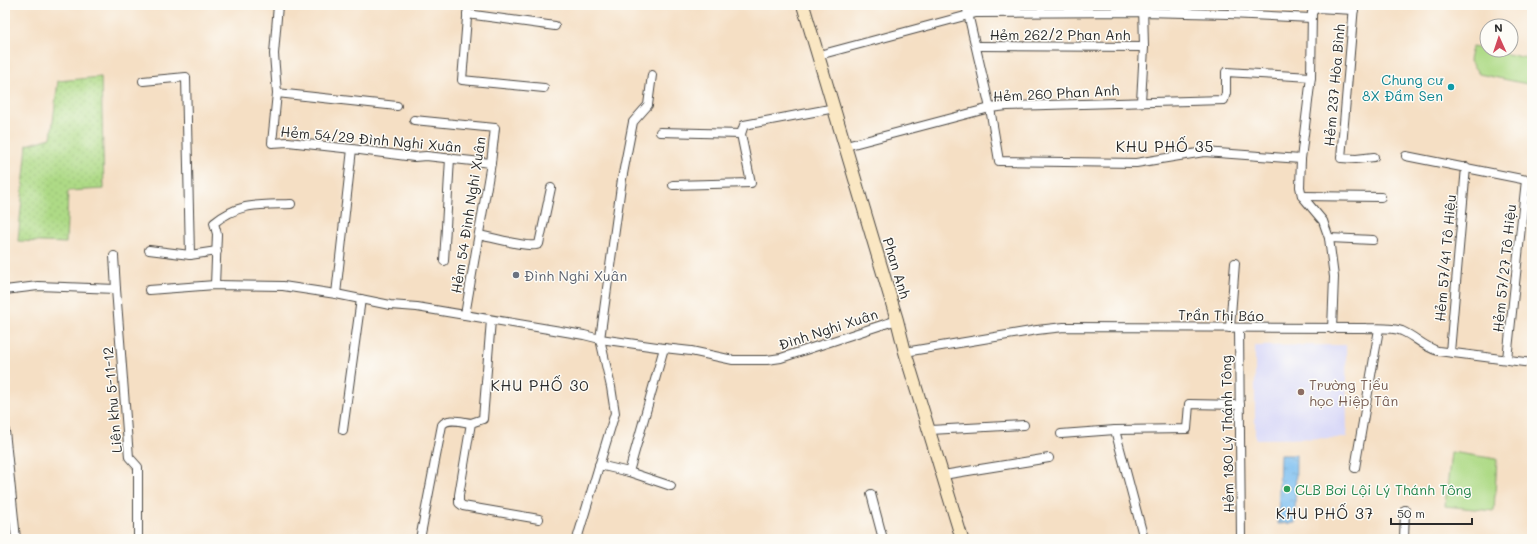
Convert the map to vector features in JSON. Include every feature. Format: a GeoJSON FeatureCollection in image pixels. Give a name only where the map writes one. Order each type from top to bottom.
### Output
{"type":"FeatureCollection","features":[{"type":"Feature","properties":{"kind":"main road","name":"Phan Anh"},"geometry":{"type":"LineString","coordinates":[[803,5],[835,108],[898,320],[905,352],[944,475],[962,539]]}},
{"type":"Feature","properties":{"kind":"street"},"geometry":{"type":"LineString","coordinates":[[278,5],[274,54],[277,94],[397,106]]}},
{"type":"Feature","properties":{"kind":"street"},"geometry":{"type":"LineString","coordinates":[[468,5],[461,77],[463,80],[544,88]]}},
{"type":"Feature","properties":{"kind":"street"},"geometry":{"type":"LineString","coordinates":[[966,5],[977,46],[999,161],[1136,162],[1204,152],[1301,159]]}},
{"type":"Feature","properties":{"kind":"street"},"geometry":{"type":"LineString","coordinates":[[1308,5],[1317,8],[1354,7]]}},
{"type":"Feature","properties":{"kind":"street","name":"Hẻm 237 Hòa Bình"},"geometry":{"type":"LineString","coordinates":[[1354,7],[1341,158],[1356,159],[1374,157]]}},
{"type":"Feature","properties":{"kind":"street"},"geometry":{"type":"LineString","coordinates":[[1317,8],[1312,12],[1311,18],[1311,77],[1301,159],[1300,187],[1302,196],[1323,221],[1329,238],[1334,278],[1332,328]]}},
{"type":"Feature","properties":{"kind":"street"},"geometry":{"type":"LineString","coordinates":[[819,55],[968,14],[984,12],[1143,9],[1311,18]]}},
{"type":"Feature","properties":{"kind":"street"},"geometry":{"type":"LineString","coordinates":[[1141,102],[1144,47],[1143,9]]}},
{"type":"Feature","properties":{"kind":"street"},"geometry":{"type":"LineString","coordinates":[[467,14],[555,26]]}},
{"type":"Feature","properties":{"kind":"street","name":"Hẻm 262/2 Phan Anh"},"geometry":{"type":"LineString","coordinates":[[977,46],[1144,47]]}},
{"type":"Feature","properties":{"kind":"street","name":"Hẻm 260 Phan Anh"},"geometry":{"type":"LineString","coordinates":[[846,146],[990,108],[1007,106],[1224,100],[1226,93],[1226,72],[1311,77]]}},
{"type":"Feature","properties":{"kind":"street"},"geometry":{"type":"LineString","coordinates":[[577,539],[615,413],[611,386],[600,339],[622,180],[632,122],[648,105],[652,74]]}},
{"type":"Feature","properties":{"kind":"street"},"geometry":{"type":"LineString","coordinates":[[143,81],[186,77],[190,255]]}},
{"type":"Feature","properties":{"kind":"street","name":"Hẻm 54/29 Đình Nghi Xuân"},"geometry":{"type":"LineString","coordinates":[[277,94],[272,143],[288,142],[414,157],[426,156],[491,162]]}},
{"type":"Feature","properties":{"kind":"street"},"geometry":{"type":"LineString","coordinates":[[673,185],[751,182],[741,134],[744,125],[835,108]]}},
{"type":"Feature","properties":{"kind":"street","name":"Hẻm 54 Đình Nghi Xuân"},"geometry":{"type":"LineString","coordinates":[[414,120],[495,128],[491,162],[465,315]]}},
{"type":"Feature","properties":{"kind":"street"},"geometry":{"type":"LineString","coordinates":[[660,132],[741,134]]}},
{"type":"Feature","properties":{"kind":"street"},"geometry":{"type":"LineString","coordinates":[[336,294],[352,149]]}},
{"type":"Feature","properties":{"kind":"street"},"geometry":{"type":"LineString","coordinates":[[1406,156],[1466,166],[1529,180]]}},
{"type":"Feature","properties":{"kind":"street"},"geometry":{"type":"LineString","coordinates":[[444,261],[450,158]]}},
{"type":"Feature","properties":{"kind":"street","name":"Hẻm 57/41 Tô Hiệu"},"geometry":{"type":"LineString","coordinates":[[1450,352],[1466,166]]}},
{"type":"Feature","properties":{"kind":"street","name":"Hẻm 57/27 Tô Hiệu"},"geometry":{"type":"LineString","coordinates":[[1507,359],[1529,180]]}},
{"type":"Feature","properties":{"kind":"street"},"geometry":{"type":"LineString","coordinates":[[479,235],[527,246],[537,246],[539,244],[551,188]]}},
{"type":"Feature","properties":{"kind":"street"},"geometry":{"type":"LineString","coordinates":[[1302,196],[1381,197]]}},
{"type":"Feature","properties":{"kind":"street"},"geometry":{"type":"LineString","coordinates":[[214,285],[217,234],[214,223],[235,209],[250,206],[291,204]]}},
{"type":"Feature","properties":{"kind":"street"},"geometry":{"type":"LineString","coordinates":[[1329,238],[1373,240]]}},
{"type":"Feature","properties":{"kind":"street"},"geometry":{"type":"LineString","coordinates":[[149,250],[190,255],[217,252]]}},
{"type":"Feature","properties":{"kind":"street","name":"Liên khu 5-11-12"},"geometry":{"type":"LineString","coordinates":[[114,256],[129,457],[138,467],[138,539]]}},
{"type":"Feature","properties":{"kind":"street"},"geometry":{"type":"LineString","coordinates":[[1230,328],[1235,263]]}},
{"type":"Feature","properties":{"kind":"street","name":"Đình Nghi Xuân"},"geometry":{"type":"LineString","coordinates":[[149,290],[214,285],[283,286],[336,294],[390,306],[417,308],[465,315],[600,339],[664,348],[691,350],[733,360],[767,360],[781,358],[898,320]]}},
{"type":"Feature","properties":{"kind":"street"},"geometry":{"type":"LineString","coordinates":[[5,290],[38,286],[116,289]]}},
{"type":"Feature","properties":{"kind":"street"},"geometry":{"type":"LineString","coordinates":[[343,430],[361,299]]}},
{"type":"Feature","properties":{"kind":"street"},"geometry":{"type":"LineString","coordinates":[[420,539],[442,425],[450,420],[471,423],[483,419],[490,320]]}},
{"type":"Feature","properties":{"kind":"street","name":"Trần Thị Báo"},"geometry":{"type":"LineString","coordinates":[[905,352],[1037,330],[1064,327],[1332,328],[1401,331],[1430,348],[1532,363]]}},
{"type":"Feature","properties":{"kind":"street","name":"Hẻm 180 Lý Thánh Tông"},"geometry":{"type":"LineString","coordinates":[[1239,328],[1241,539]]}},
{"type":"Feature","properties":{"kind":"street"},"geometry":{"type":"LineString","coordinates":[[1355,468],[1379,329]]}},
{"type":"Feature","properties":{"kind":"street"},"geometry":{"type":"LineString","coordinates":[[629,472],[664,348]]}},
{"type":"Feature","properties":{"kind":"street"},"geometry":{"type":"LineString","coordinates":[[1061,434],[1115,430],[1187,429],[1189,404],[1240,405]]}},
{"type":"Feature","properties":{"kind":"street"},"geometry":{"type":"LineString","coordinates":[[471,423],[459,503],[463,506],[540,519]]}},
{"type":"Feature","properties":{"kind":"street"},"geometry":{"type":"LineString","coordinates":[[930,430],[1024,425]]}},
{"type":"Feature","properties":{"kind":"street"},"geometry":{"type":"LineString","coordinates":[[1115,430],[1144,539]]}},
{"type":"Feature","properties":{"kind":"street"},"geometry":{"type":"LineString","coordinates":[[5,431],[16,539]]}},
{"type":"Feature","properties":{"kind":"street"},"geometry":{"type":"LineString","coordinates":[[944,475],[1049,458]]}},
{"type":"Feature","properties":{"kind":"street"},"geometry":{"type":"LineString","coordinates":[[599,466],[629,472],[671,486]]}},
{"type":"Feature","properties":{"kind":"street"},"geometry":{"type":"LineString","coordinates":[[871,494],[883,539]]}},
{"type":"Feature","properties":{"kind":"street"},"geometry":{"type":"LineString","coordinates":[[1404,539],[1406,510]]}},
{"type":"Feature","properties":{"kind":"shaded area","name":"Trường Tiểu học Hiệp Tân"},"geometry":{"type":"Polygon","coordinates":[[[1346,345],[1347,438],[1255,439],[1255,346],[1346,345]]]}},
{"type":"Feature","properties":{"kind":"green space"},"geometry":{"type":"Polygon","coordinates":[[[1472,47],[1479,48],[1479,58],[1519,58],[1519,56],[1532,59],[1532,85],[1479,74],[1469,60],[1472,47]]]}},
{"type":"Feature","properties":{"kind":"green space"},"geometry":{"type":"Polygon","coordinates":[[[101,77],[104,189],[68,191],[66,243],[18,241],[27,145],[51,138],[58,81],[101,77]]]}},
{"type":"Feature","properties":{"kind":"green space"},"geometry":{"type":"Polygon","coordinates":[[[1451,452],[1497,459],[1494,511],[1445,506],[1451,452]]]}},
{"type":"Feature","properties":{"kind":"water","name":"CLB Bơi Lội Lý Thánh Tông"},"geometry":{"type":"Polygon","coordinates":[[[1280,455],[1296,455],[1295,523],[1278,524],[1280,455]]]}},
{"type":"Feature","properties":{"kind":"place","name":"Chung cư 8X Đầm Sen"},"geometry":{"type":"Point","coordinates":[1451,87]}},
{"type":"Feature","properties":{"kind":"place","name":"Đình Nghi Xuân"},"geometry":{"type":"Point","coordinates":[516,275]}},
{"type":"Feature","properties":{"kind":"place","name":"Trường Tiểu học Hiệp Tân"},"geometry":{"type":"Point","coordinates":[1301,392]}},
{"type":"Feature","properties":{"kind":"place","name":"CLB Bơi Lội Lý Thánh Tông"},"geometry":{"type":"Point","coordinates":[1287,489]}},
{"type":"Feature","properties":{"kind":"district","name":"KHU PHỐ 35"},"geometry":{"type":"Point","coordinates":[1165,146]}},
{"type":"Feature","properties":{"kind":"district","name":"KHU PHỐ 30"},"geometry":{"type":"Point","coordinates":[540,385]}},
{"type":"Feature","properties":{"kind":"district","name":"KHU PHỐ 37"},"geometry":{"type":"Point","coordinates":[1325,513]}}]}
